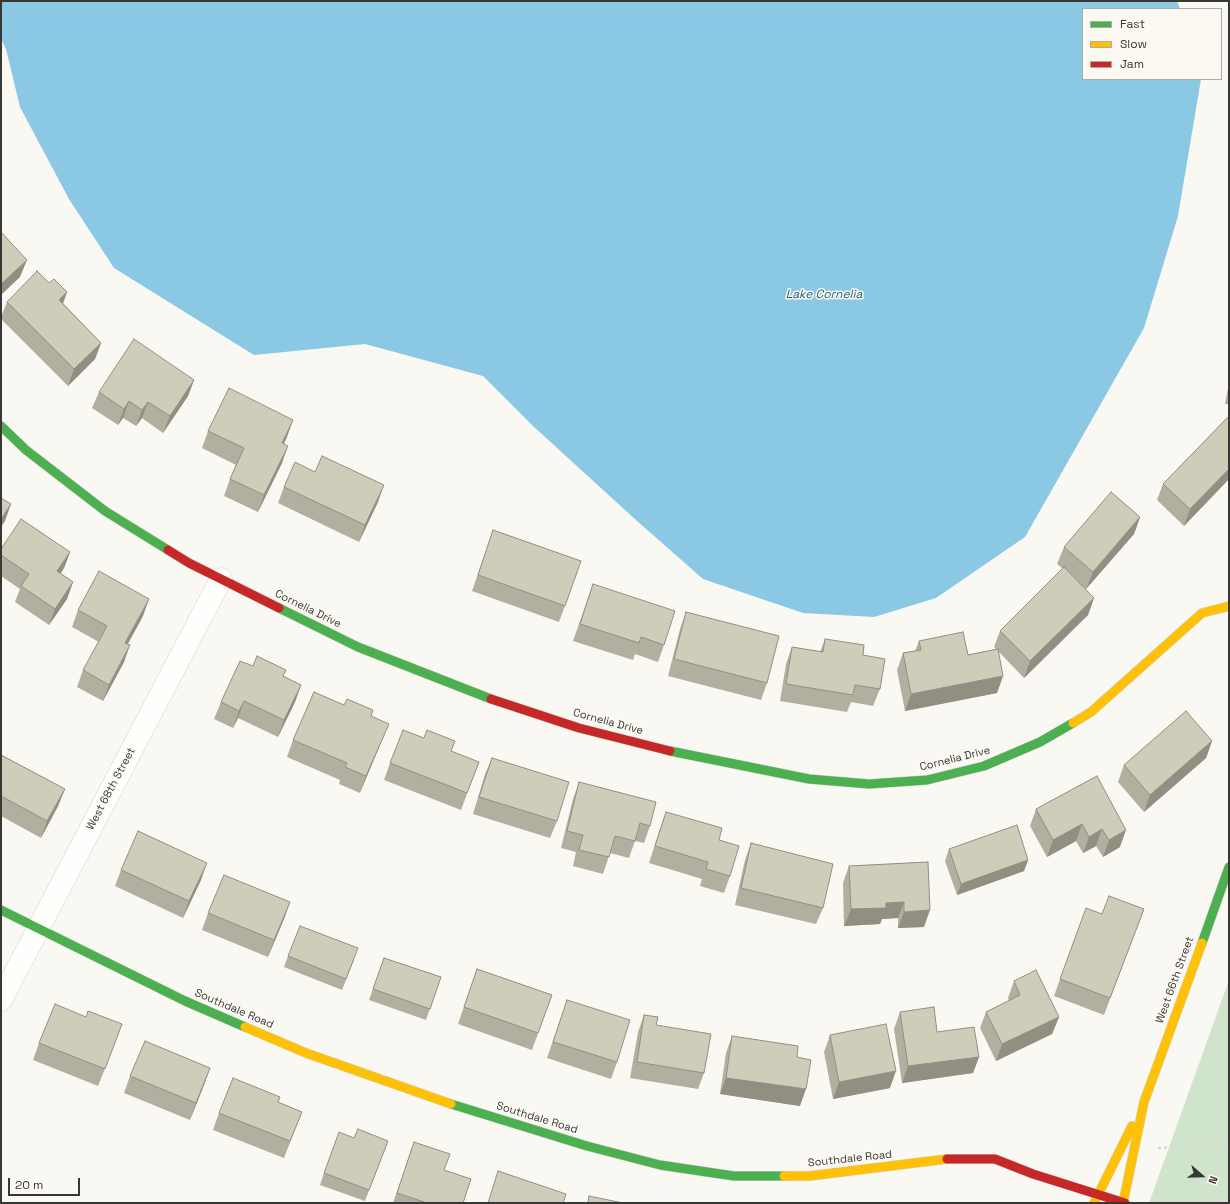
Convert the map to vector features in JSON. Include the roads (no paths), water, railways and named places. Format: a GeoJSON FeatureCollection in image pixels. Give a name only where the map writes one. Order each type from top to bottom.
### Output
{"type":"FeatureCollection","features":[{"type":"Feature","properties":{"kind":"street","name":"Cornelia Drive"},"geometry":{"type":"LineString","coordinates":[[1,426],[26,450],[106,511],[189,563],[358,647],[467,691],[579,728],[693,757],[809,779],[869,784],[927,780],[984,766],[1040,742],[1091,712],[1202,613],[1229,606]]}},
{"type":"Feature","properties":{"kind":"street","name":"West 68th Street"},"geometry":{"type":"LineString","coordinates":[[1,1000],[221,579]]}},
{"type":"Feature","properties":{"kind":"street","name":"West 66th Street"},"geometry":{"type":"LineString","coordinates":[[1096,1199],[1144,1102],[1229,866]]}},
{"type":"Feature","properties":{"kind":"street","name":"Southdale Road"},"geometry":{"type":"LineString","coordinates":[[1,910],[38,930],[185,1002],[306,1053],[430,1098],[587,1146],[660,1165],[734,1176],[809,1176],[952,1158],[995,1159],[1096,1199],[1124,1203]]}},
{"type":"Feature","properties":{"kind":"street","name":"West 66th Street"},"geometry":{"type":"LineString","coordinates":[[1124,1203],[1144,1102]]}},
{"type":"Feature","properties":{"kind":"water","name":"Lake Cornelia"},"geometry":{"type":"Polygon","coordinates":[[[1,1],[1177,1],[1180,8],[1082,8],[1082,80],[1201,80],[1178,216],[1144,328],[1025,537],[936,598],[874,617],[803,613],[703,579],[533,426],[483,376],[365,344],[254,355],[114,268],[69,199],[20,107],[6,49],[1,39],[1,1]]]}}]}
